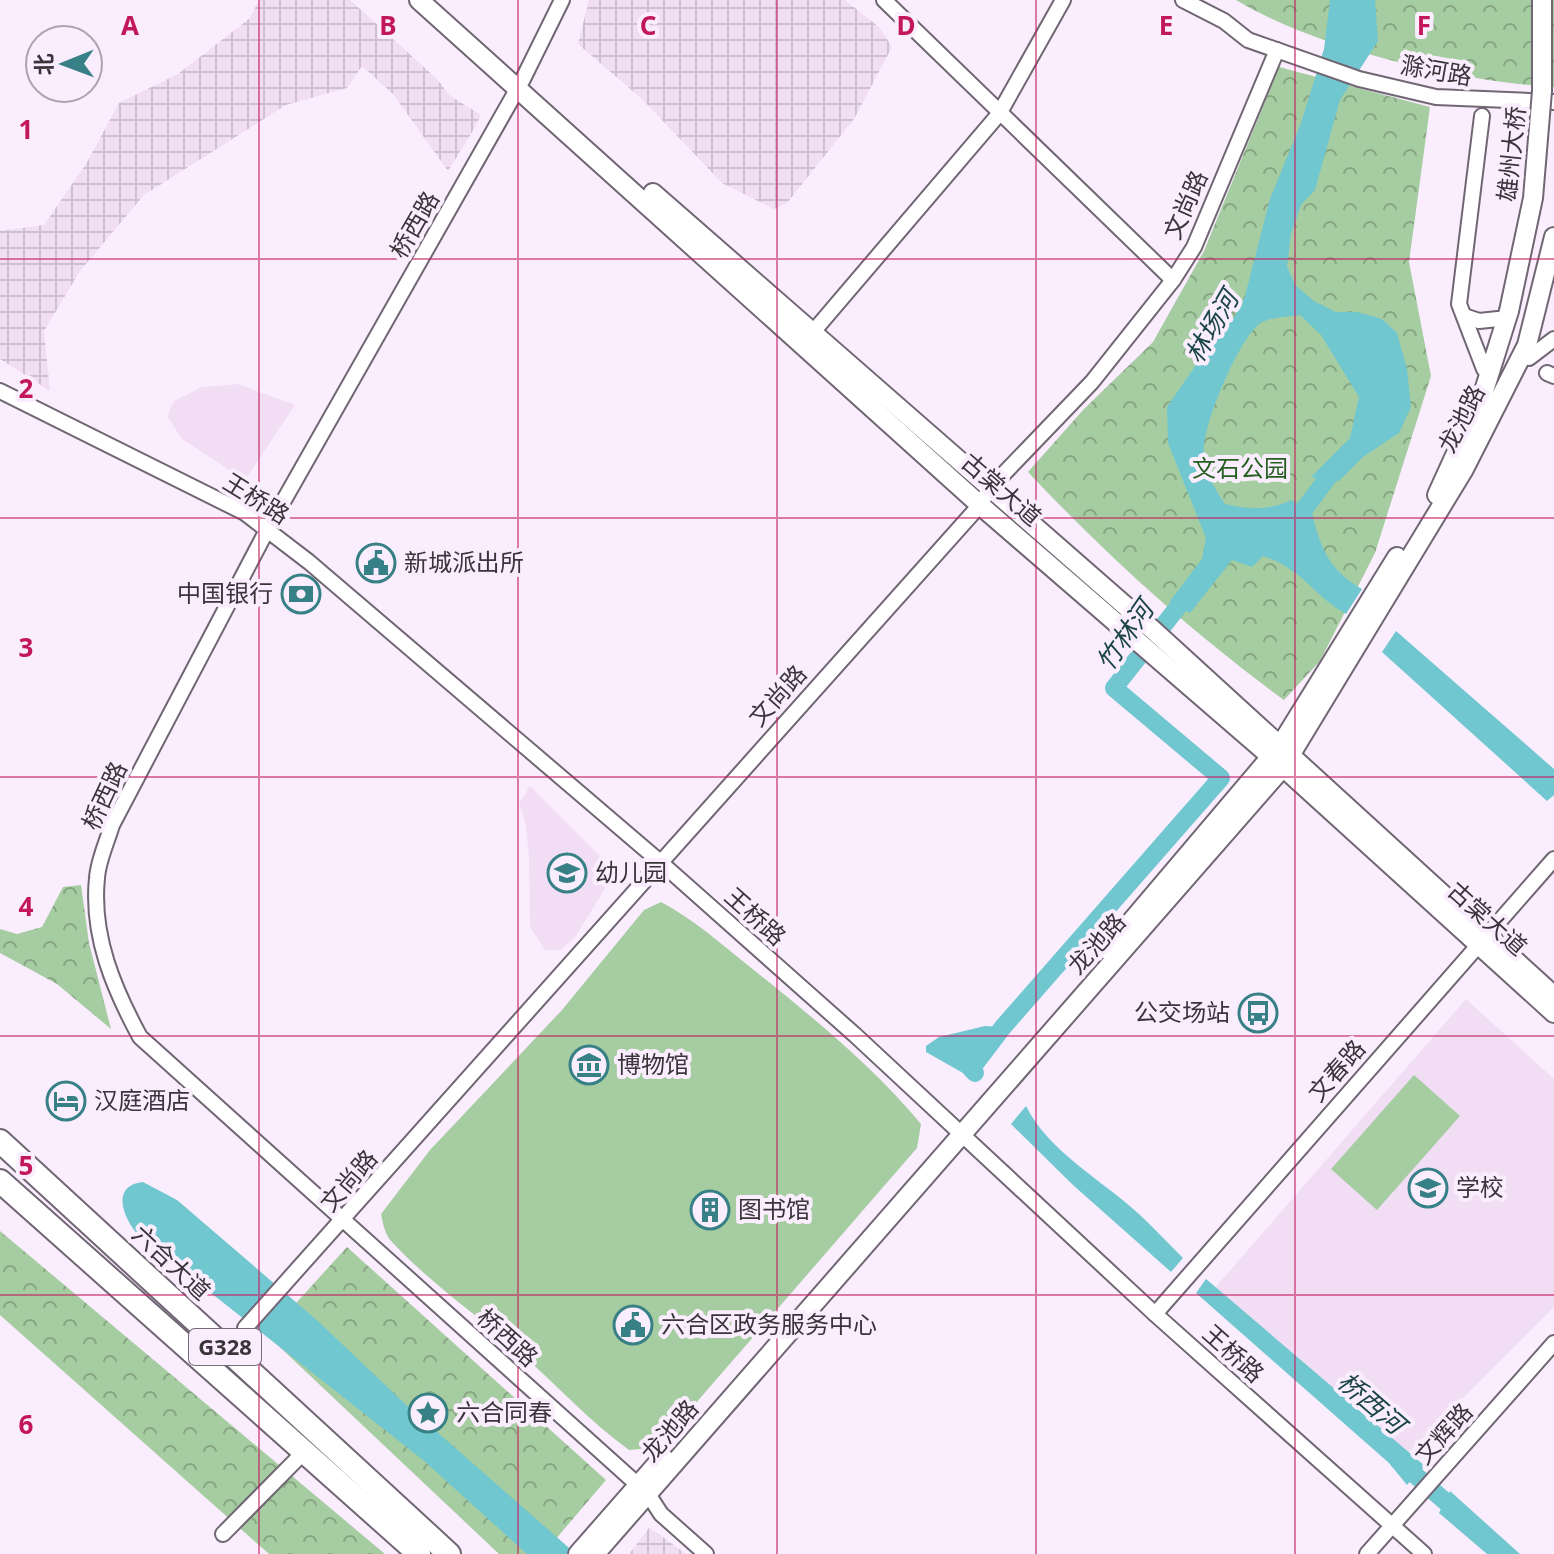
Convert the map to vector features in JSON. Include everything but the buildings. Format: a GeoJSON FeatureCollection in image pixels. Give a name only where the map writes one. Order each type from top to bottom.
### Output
{"type":"FeatureCollection","features":[{"type":"Feature","properties":{"kind":"highway","name":"六合大道"},"geometry":{"type":"LineString","coordinates":[[0,1141],[449,1554]]}},
{"type":"Feature","properties":{"kind":"highway","name":"G328"},"geometry":{"type":"LineString","coordinates":[[0,1181],[419,1554]]}},
{"type":"Feature","properties":{"kind":"main road","name":"古棠大道"},"geometry":{"type":"LineString","coordinates":[[419,0],[813,332],[1153,630],[1281,757]]}},
{"type":"Feature","properties":{"kind":"main road","name":"古棠大道"},"geometry":{"type":"LineString","coordinates":[[436,0],[521,83],[980,505],[1281,757],[1482,937],[1554,996]]}},
{"type":"Feature","properties":{"kind":"main road","name":"雄州大桥"},"geometry":{"type":"LineString","coordinates":[[1503,315],[1533,198],[1542,91],[1542,0]]}},
{"type":"Feature","properties":{"kind":"main road","name":"龙池路"},"geometry":{"type":"LineString","coordinates":[[595,1554],[643,1490],[1162,888],[1281,757],[1464,469],[1527,345],[1554,237]]}},
{"type":"Feature","properties":{"kind":"main road","name":"龙池路"},"geometry":{"type":"LineString","coordinates":[[1281,757],[1437,494],[1483,394],[1503,315]]}},
{"type":"Feature","properties":{"kind":"main road","name":"古棠大道"},"geometry":{"type":"LineString","coordinates":[[1482,937],[1554,1013]]}},
{"type":"Feature","properties":{"kind":"main road","name":"龙池路"},"geometry":{"type":"LineString","coordinates":[[578,1554],[643,1490]]}},
{"type":"Feature","properties":{"kind":"street","name":"桥西路"},"geometry":{"type":"LineString","coordinates":[[562,0],[521,83],[267,530],[112,825],[97,878],[100,939],[113,988],[140,1037],[643,1490],[661,1514],[706,1554]]}},
{"type":"Feature","properties":{"kind":"street"},"geometry":{"type":"LineString","coordinates":[[884,0],[1173,280]]}},
{"type":"Feature","properties":{"kind":"street"},"geometry":{"type":"LineString","coordinates":[[813,332],[999,114],[1063,0]]}},
{"type":"Feature","properties":{"kind":"street"},"geometry":{"type":"LineString","coordinates":[[1183,0],[1224,21],[1248,40],[1277,50]]}},
{"type":"Feature","properties":{"kind":"street","name":"滁河路"},"geometry":{"type":"LineString","coordinates":[[1277,50],[1359,79],[1436,97],[1554,102]]}},
{"type":"Feature","properties":{"kind":"street","name":"文尚路"},"geometry":{"type":"LineString","coordinates":[[245,1328],[980,505],[990,488],[1092,382],[1173,280],[1194,247],[1277,50]]}},
{"type":"Feature","properties":{"kind":"street"},"geometry":{"type":"LineString","coordinates":[[1482,116],[1459,304],[1478,361],[1484,369]]}},
{"type":"Feature","properties":{"kind":"street"},"geometry":{"type":"LineString","coordinates":[[1464,316],[1479,321],[1503,315]]}},
{"type":"Feature","properties":{"kind":"street"},"geometry":{"type":"LineString","coordinates":[[1529,358],[1554,338],[1534,328]]}},
{"type":"Feature","properties":{"kind":"street","name":"王桥路"},"geometry":{"type":"LineString","coordinates":[[0,391],[245,513],[309,562],[659,861],[855,1035],[1155,1314],[1424,1554]]}},
{"type":"Feature","properties":{"kind":"street","name":"文春路"},"geometry":{"type":"LineString","coordinates":[[1155,1314],[1482,937],[1554,859]]}},
{"type":"Feature","properties":{"kind":"street","name":"文辉路"},"geometry":{"type":"LineString","coordinates":[[1367,1554],[1554,1343]]}},
{"type":"Feature","properties":{"kind":"street"},"geometry":{"type":"LineString","coordinates":[[223,1534],[304,1452]]}},
{"type":"Feature","properties":{"kind":"shaded area"},"geometry":{"type":"Polygon","coordinates":[[[259,0],[350,0],[437,79],[449,95],[481,115],[474,129],[448,171],[393,94],[362,66],[347,88],[286,105],[144,195],[80,271],[44,331],[50,391],[0,359],[0,231],[44,225],[86,164],[119,103],[178,74],[250,18],[259,0]]]}},
{"type":"Feature","properties":{"kind":"shaded area"},"geometry":{"type":"Polygon","coordinates":[[[589,0],[845,0],[880,28],[892,47],[854,119],[787,203],[774,209],[722,183],[642,99],[578,44],[589,0]]]}},
{"type":"Feature","properties":{"kind":"shaded area"},"geometry":{"type":"Polygon","coordinates":[[[238,384],[295,405],[245,480],[182,439],[167,416],[174,401],[202,387],[238,384]]]}},
{"type":"Feature","properties":{"kind":"shaded area","name":"幼儿园"},"geometry":{"type":"Polygon","coordinates":[[[530,786],[604,860],[606,887],[576,936],[561,950],[545,950],[530,927],[529,856],[525,820],[519,804],[530,786]]]}},
{"type":"Feature","properties":{"kind":"shaded area","name":"学校"},"geometry":{"type":"Polygon","coordinates":[[[1466,999],[1554,1079],[1554,1307],[1404,1457],[1206,1298],[1466,999]]]}},
{"type":"Feature","properties":{"kind":"shaded area"},"geometry":{"type":"Polygon","coordinates":[[[649,1528],[659,1534],[686,1554],[629,1554],[649,1528]]]}},
{"type":"Feature","properties":{"kind":"green space"},"geometry":{"type":"Polygon","coordinates":[[[1236,0],[1554,0],[1554,87],[1475,78],[1390,60],[1307,34],[1236,0]]]}},
{"type":"Feature","properties":{"kind":"green space","name":"文石公园"},"geometry":{"type":"Polygon","coordinates":[[[1279,67],[1430,107],[1409,262],[1431,376],[1375,553],[1320,661],[1284,700],[1216,648],[1151,592],[1088,534],[1028,472],[1083,410],[1153,342],[1204,251],[1279,67]]]}},
{"type":"Feature","properties":{"kind":"green space"},"geometry":{"type":"Polygon","coordinates":[[[81,885],[89,943],[111,1029],[57,984],[0,953],[0,929],[17,934],[42,927],[63,887],[81,885]]]}},
{"type":"Feature","properties":{"kind":"green space"},"geometry":{"type":"Polygon","coordinates":[[[661,902],[707,932],[818,1022],[882,1081],[921,1124],[917,1148],[682,1419],[651,1448],[629,1450],[407,1257],[388,1236],[381,1214],[430,1150],[562,1010],[644,910],[661,902]]]}},
{"type":"Feature","properties":{"kind":"green space"},"geometry":{"type":"Polygon","coordinates":[[[1414,1075],[1460,1116],[1377,1210],[1331,1169],[1414,1075]]]}},
{"type":"Feature","properties":{"kind":"green space"},"geometry":{"type":"Polygon","coordinates":[[[0,1231],[385,1554],[269,1554],[0,1315],[0,1231]]]}},
{"type":"Feature","properties":{"kind":"green space"},"geometry":{"type":"Polygon","coordinates":[[[347,1247],[606,1480],[543,1554],[499,1554],[267,1335],[347,1247]]]}},
{"type":"Feature","properties":{"kind":"water"},"geometry":{"type":"Polygon","coordinates":[[[1330,0],[1375,0],[1378,41],[1340,100],[1315,190],[1301,205],[1291,234],[1287,267],[1296,286],[1314,301],[1336,312],[1357,312],[1382,319],[1397,333],[1407,369],[1411,407],[1399,433],[1363,457],[1339,481],[1311,477],[1350,438],[1359,397],[1321,335],[1300,315],[1272,319],[1258,325],[1231,366],[1214,406],[1204,454],[1209,474],[1225,504],[1259,508],[1292,500],[1312,513],[1328,557],[1342,574],[1362,589],[1346,614],[1277,562],[1263,556],[1252,567],[1232,560],[1190,613],[1170,601],[1202,559],[1206,538],[1168,443],[1167,407],[1213,340],[1235,316],[1245,296],[1270,199],[1301,123],[1324,49],[1330,0]]]}},
{"type":"Feature","properties":{"kind":"water"},"geometry":{"type":"Polygon","coordinates":[[[1396,631],[1554,769],[1554,795],[1547,801],[1382,652],[1396,631]]]}},
{"type":"Feature","properties":{"kind":"water"},"geometry":{"type":"Polygon","coordinates":[[[985,1026],[1003,1027],[994,1046],[963,1073],[926,1052],[926,1046],[939,1037],[985,1026]]]}},
{"type":"Feature","properties":{"kind":"water"},"geometry":{"type":"Polygon","coordinates":[[[1026,1106],[1048,1138],[1139,1214],[1183,1258],[1171,1272],[1073,1185],[1011,1124],[1026,1106]]]}},
{"type":"Feature","properties":{"kind":"water"},"geometry":{"type":"Polygon","coordinates":[[[143,1182],[177,1200],[319,1322],[404,1403],[576,1554],[527,1554],[423,1460],[140,1237],[125,1213],[123,1197],[132,1185],[143,1182]]]}},
{"type":"Feature","properties":{"kind":"water"},"geometry":{"type":"Polygon","coordinates":[[[1206,1279],[1425,1466],[1407,1485],[1389,1463],[1196,1293],[1206,1279]]]}},
{"type":"Feature","properties":{"kind":"water"},"geometry":{"type":"Polygon","coordinates":[[[1450,1491],[1520,1554],[1487,1554],[1439,1513],[1450,1491]]]}},
{"type":"Feature","properties":{"kind":"waterway","name":"竹林河"},"geometry":{"type":"LineString","coordinates":[[1288,522],[1297,519],[1340,461]]}},
{"type":"Feature","properties":{"kind":"waterway","name":"竹林河"},"geometry":{"type":"LineString","coordinates":[[975,1073],[971,1069],[1003,1027],[1221,778],[1114,688],[1193,588]]}},
{"type":"Feature","properties":{"kind":"waterway","name":"桥西河"},"geometry":{"type":"LineString","coordinates":[[1398,1460],[1463,1517]]}},
{"type":"Feature","properties":{"kind":"place","name":"新城派出所"},"geometry":{"type":"Point","coordinates":[376,563]}},
{"type":"Feature","properties":{"kind":"place","name":"中国银行"},"geometry":{"type":"Point","coordinates":[301,594]}},
{"type":"Feature","properties":{"kind":"place","name":"幼儿园"},"geometry":{"type":"Point","coordinates":[567,873]}},
{"type":"Feature","properties":{"kind":"place","name":"公交场站"},"geometry":{"type":"Point","coordinates":[1258,1013]}},
{"type":"Feature","properties":{"kind":"place","name":"博物馆"},"geometry":{"type":"Point","coordinates":[589,1065]}},
{"type":"Feature","properties":{"kind":"place","name":"汉庭酒店"},"geometry":{"type":"Point","coordinates":[66,1101]}},
{"type":"Feature","properties":{"kind":"place","name":"学校"},"geometry":{"type":"Point","coordinates":[1428,1188]}},
{"type":"Feature","properties":{"kind":"place","name":"图书馆"},"geometry":{"type":"Point","coordinates":[710,1210]}},
{"type":"Feature","properties":{"kind":"place","name":"六合区政务服务中心"},"geometry":{"type":"Point","coordinates":[633,1325]}},
{"type":"Feature","properties":{"kind":"place","name":"六合同春"},"geometry":{"type":"Point","coordinates":[428,1413]}},
{"type":"Feature","properties":{"kind":"water label","name":"林场河"},"geometry":{"type":"Point","coordinates":[1212,327]}}]}
